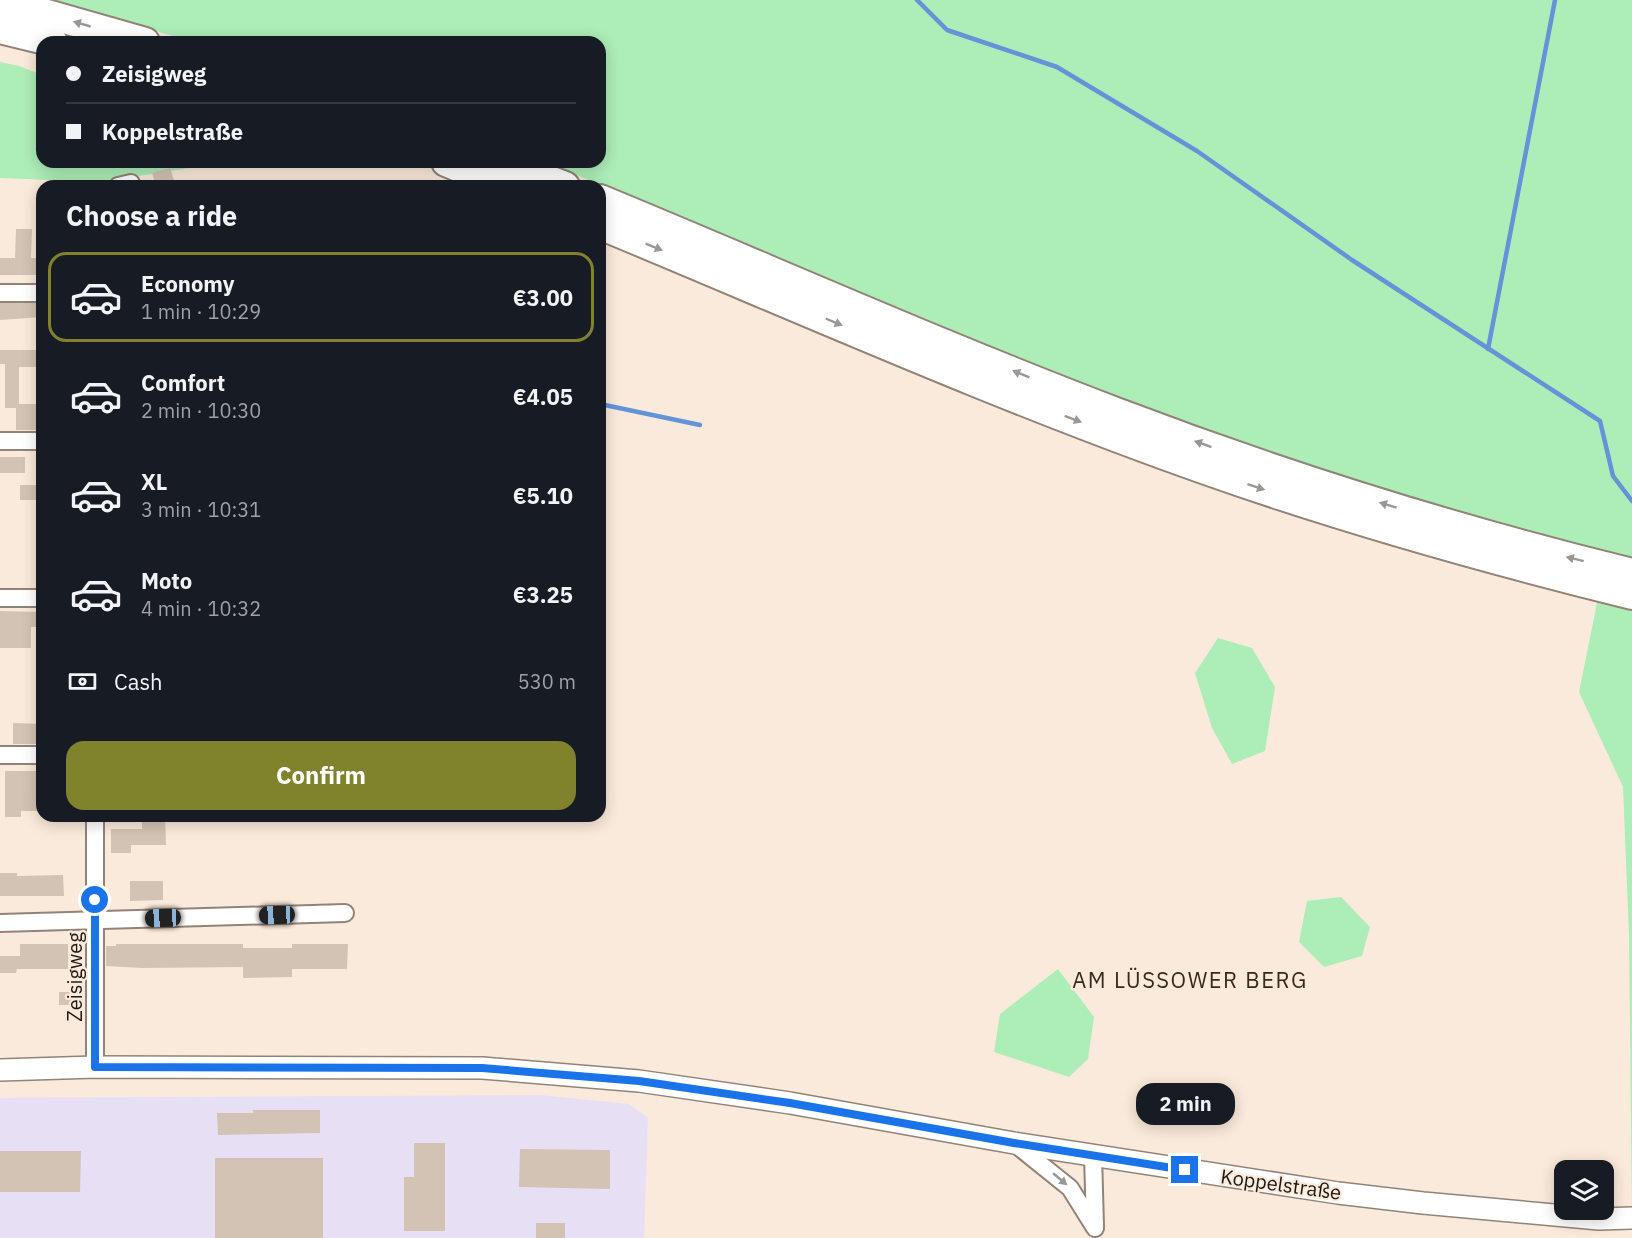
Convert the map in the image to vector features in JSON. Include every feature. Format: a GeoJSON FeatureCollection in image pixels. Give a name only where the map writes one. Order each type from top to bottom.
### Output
{"type":"FeatureCollection","features":[{"type":"Feature","properties":{"kind":"highway"},"geometry":{"type":"LineString","coordinates":[[0,4],[47,14],[125,36]]}},
{"type":"Feature","properties":{"kind":"highway"},"geometry":{"type":"LineString","coordinates":[[0,29],[36,38]]}},
{"type":"Feature","properties":{"kind":"highway"},"geometry":{"type":"LineString","coordinates":[[460,168],[490,180]]}},
{"type":"Feature","properties":{"kind":"highway"},"geometry":{"type":"LineString","coordinates":[[518,168],[550,180]]}},
{"type":"Feature","properties":{"kind":"highway"},"geometry":{"type":"LineString","coordinates":[[606,202],[1007,369],[1220,450],[1489,536],[1632,573]]}},
{"type":"Feature","properties":{"kind":"highway"},"geometry":{"type":"LineString","coordinates":[[606,227],[1021,399],[1203,469],[1380,528],[1632,595]]}},
{"type":"Feature","properties":{"kind":"street"},"geometry":{"type":"LineString","coordinates":[[0,293],[36,293]]}},
{"type":"Feature","properties":{"kind":"street"},"geometry":{"type":"LineString","coordinates":[[0,441],[36,441]]}},
{"type":"Feature","properties":{"kind":"street"},"geometry":{"type":"LineString","coordinates":[[0,598],[36,598]]}},
{"type":"Feature","properties":{"kind":"street"},"geometry":{"type":"LineString","coordinates":[[0,755],[36,756]]}},
{"type":"Feature","properties":{"kind":"street","name":"Zeisigweg"},"geometry":{"type":"LineString","coordinates":[[95,822],[95,1067]]}},
{"type":"Feature","properties":{"kind":"street"},"geometry":{"type":"LineString","coordinates":[[0,923],[345,913]]}},
{"type":"Feature","properties":{"kind":"street","name":"Koppelstraße"},"geometry":{"type":"LineString","coordinates":[[0,1070],[95,1067],[505,1070],[651,1083],[790,1103],[1014,1143],[1338,1192],[1423,1203],[1599,1219],[1632,1218]]}},
{"type":"Feature","properties":{"kind":"street"},"geometry":{"type":"LineString","coordinates":[[1014,1143],[1070,1188],[1095,1233]]}},
{"type":"Feature","properties":{"kind":"street"},"geometry":{"type":"LineString","coordinates":[[1093,1155],[1095,1233]]}},
{"type":"Feature","properties":{"kind":"shaded area"},"geometry":{"type":"Polygon","coordinates":[[[540,1095],[629,1104],[648,1118],[644,1238],[0,1238],[0,1098],[540,1095]]]}},
{"type":"Feature","properties":{"kind":"green space"},"geometry":{"type":"Polygon","coordinates":[[[48,0],[1632,0],[1632,558],[1571,546],[1381,493],[1015,362],[761,251],[606,187],[606,180],[589,180],[560,168],[606,168],[606,36],[173,36],[48,0]]]}},
{"type":"Feature","properties":{"kind":"green space"},"geometry":{"type":"Polygon","coordinates":[[[0,62],[36,73],[36,168],[190,168],[113,180],[0,178],[0,62]]]}},
{"type":"Feature","properties":{"kind":"green space"},"geometry":{"type":"Polygon","coordinates":[[[1598,598],[1632,606],[1632,1218],[1629,935],[1623,787],[1579,692],[1598,598]]]}},
{"type":"Feature","properties":{"kind":"green space"},"geometry":{"type":"Polygon","coordinates":[[[1218,638],[1252,648],[1275,687],[1265,751],[1232,764],[1212,728],[1195,673],[1218,638]]]}},
{"type":"Feature","properties":{"kind":"green space"},"geometry":{"type":"Polygon","coordinates":[[[1341,897],[1370,927],[1362,956],[1324,967],[1299,942],[1307,901],[1341,897]]]}},
{"type":"Feature","properties":{"kind":"green space"},"geometry":{"type":"Polygon","coordinates":[[[1058,969],[1094,1017],[1088,1059],[1069,1077],[994,1052],[1000,1014],[1058,969]]]}},
{"type":"Feature","properties":{"kind":"building"},"geometry":{"type":"Polygon","coordinates":[[[170,168],[174,180],[154,180],[152,173],[170,168]]]}},
{"type":"Feature","properties":{"kind":"building"},"geometry":{"type":"Polygon","coordinates":[[[16,229],[32,229],[31,258],[36,258],[36,275],[0,275],[0,258],[15,258],[16,229]]]}},
{"type":"Feature","properties":{"kind":"building"},"geometry":{"type":"Polygon","coordinates":[[[0,303],[36,303],[36,317],[0,320],[0,303]]]}},
{"type":"Feature","properties":{"kind":"building"},"geometry":{"type":"Polygon","coordinates":[[[0,350],[36,350],[36,367],[19,367],[19,404],[36,404],[36,430],[16,430],[16,408],[5,408],[5,364],[0,364],[0,350]]]}},
{"type":"Feature","properties":{"kind":"building"},"geometry":{"type":"Polygon","coordinates":[[[0,457],[25,457],[25,473],[0,473],[0,457]]]}},
{"type":"Feature","properties":{"kind":"building"},"geometry":{"type":"Polygon","coordinates":[[[20,485],[36,485],[36,500],[20,500],[20,485]]]}},
{"type":"Feature","properties":{"kind":"building"},"geometry":{"type":"Polygon","coordinates":[[[0,611],[36,612],[36,627],[31,627],[31,648],[0,648],[0,611]]]}},
{"type":"Feature","properties":{"kind":"building"},"geometry":{"type":"Polygon","coordinates":[[[13,723],[36,724],[36,744],[13,744],[13,723]]]}},
{"type":"Feature","properties":{"kind":"building"},"geometry":{"type":"Polygon","coordinates":[[[5,771],[36,771],[36,811],[21,811],[21,817],[5,817],[5,771]]]}},
{"type":"Feature","properties":{"kind":"building"},"geometry":{"type":"Polygon","coordinates":[[[142,822],[165,822],[166,845],[131,845],[131,853],[111,853],[111,829],[142,829],[142,822]]]}},
{"type":"Feature","properties":{"kind":"building"},"geometry":{"type":"Polygon","coordinates":[[[0,873],[17,873],[17,876],[63,875],[64,896],[0,896],[0,873]]]}},
{"type":"Feature","properties":{"kind":"building"},"geometry":{"type":"Polygon","coordinates":[[[130,881],[163,881],[163,900],[130,901],[130,881]]]}},
{"type":"Feature","properties":{"kind":"building"},"geometry":{"type":"Polygon","coordinates":[[[20,944],[68,944],[68,969],[17,969],[16,973],[0,973],[0,956],[20,956],[20,944]]]}},
{"type":"Feature","properties":{"kind":"building"},"geometry":{"type":"Polygon","coordinates":[[[116,944],[243,944],[243,948],[292,948],[292,944],[348,944],[347,969],[292,969],[292,977],[243,978],[243,967],[106,966],[106,946],[116,946],[116,944]]]}},
{"type":"Feature","properties":{"kind":"building"},"geometry":{"type":"Polygon","coordinates":[[[59,992],[83,992],[83,1005],[59,1005],[59,992]]]}},
{"type":"Feature","properties":{"kind":"building"},"geometry":{"type":"Polygon","coordinates":[[[253,1110],[320,1110],[320,1133],[218,1135],[217,1113],[253,1113],[253,1110]]]}},
{"type":"Feature","properties":{"kind":"building"},"geometry":{"type":"Polygon","coordinates":[[[414,1143],[445,1143],[445,1231],[404,1231],[404,1177],[414,1177],[414,1143]]]}},
{"type":"Feature","properties":{"kind":"building"},"geometry":{"type":"Polygon","coordinates":[[[520,1149],[610,1150],[610,1189],[519,1187],[520,1149]]]}},
{"type":"Feature","properties":{"kind":"building"},"geometry":{"type":"Polygon","coordinates":[[[0,1151],[81,1151],[80,1192],[0,1192],[0,1151]]]}},
{"type":"Feature","properties":{"kind":"building"},"geometry":{"type":"Polygon","coordinates":[[[215,1158],[323,1158],[323,1238],[215,1238],[215,1158]]]}},
{"type":"Feature","properties":{"kind":"building"},"geometry":{"type":"Polygon","coordinates":[[[536,1223],[565,1223],[565,1238],[536,1238],[536,1223]]]}},
{"type":"Feature","properties":{"kind":"waterway"},"geometry":{"type":"LineString","coordinates":[[917,0],[947,30],[1057,67],[1197,151],[1352,260],[1600,421],[1613,476],[1632,501]]}},
{"type":"Feature","properties":{"kind":"waterway"},"geometry":{"type":"LineString","coordinates":[[1488,349],[1555,0]]}},
{"type":"Feature","properties":{"kind":"waterway"},"geometry":{"type":"LineString","coordinates":[[606,405],[700,425]]}},
{"type":"Feature","properties":{"kind":"district","name":"AM LÜSSOWER BERG"},"geometry":{"type":"Point","coordinates":[1190,979]}},
{"type":"Feature","properties":{"kind":"route"},"geometry":{"type":"LineString","coordinates":[[95,900],[95,1067],[482,1068],[639,1081],[790,1103],[1014,1143],[1185,1170]]}}]}
